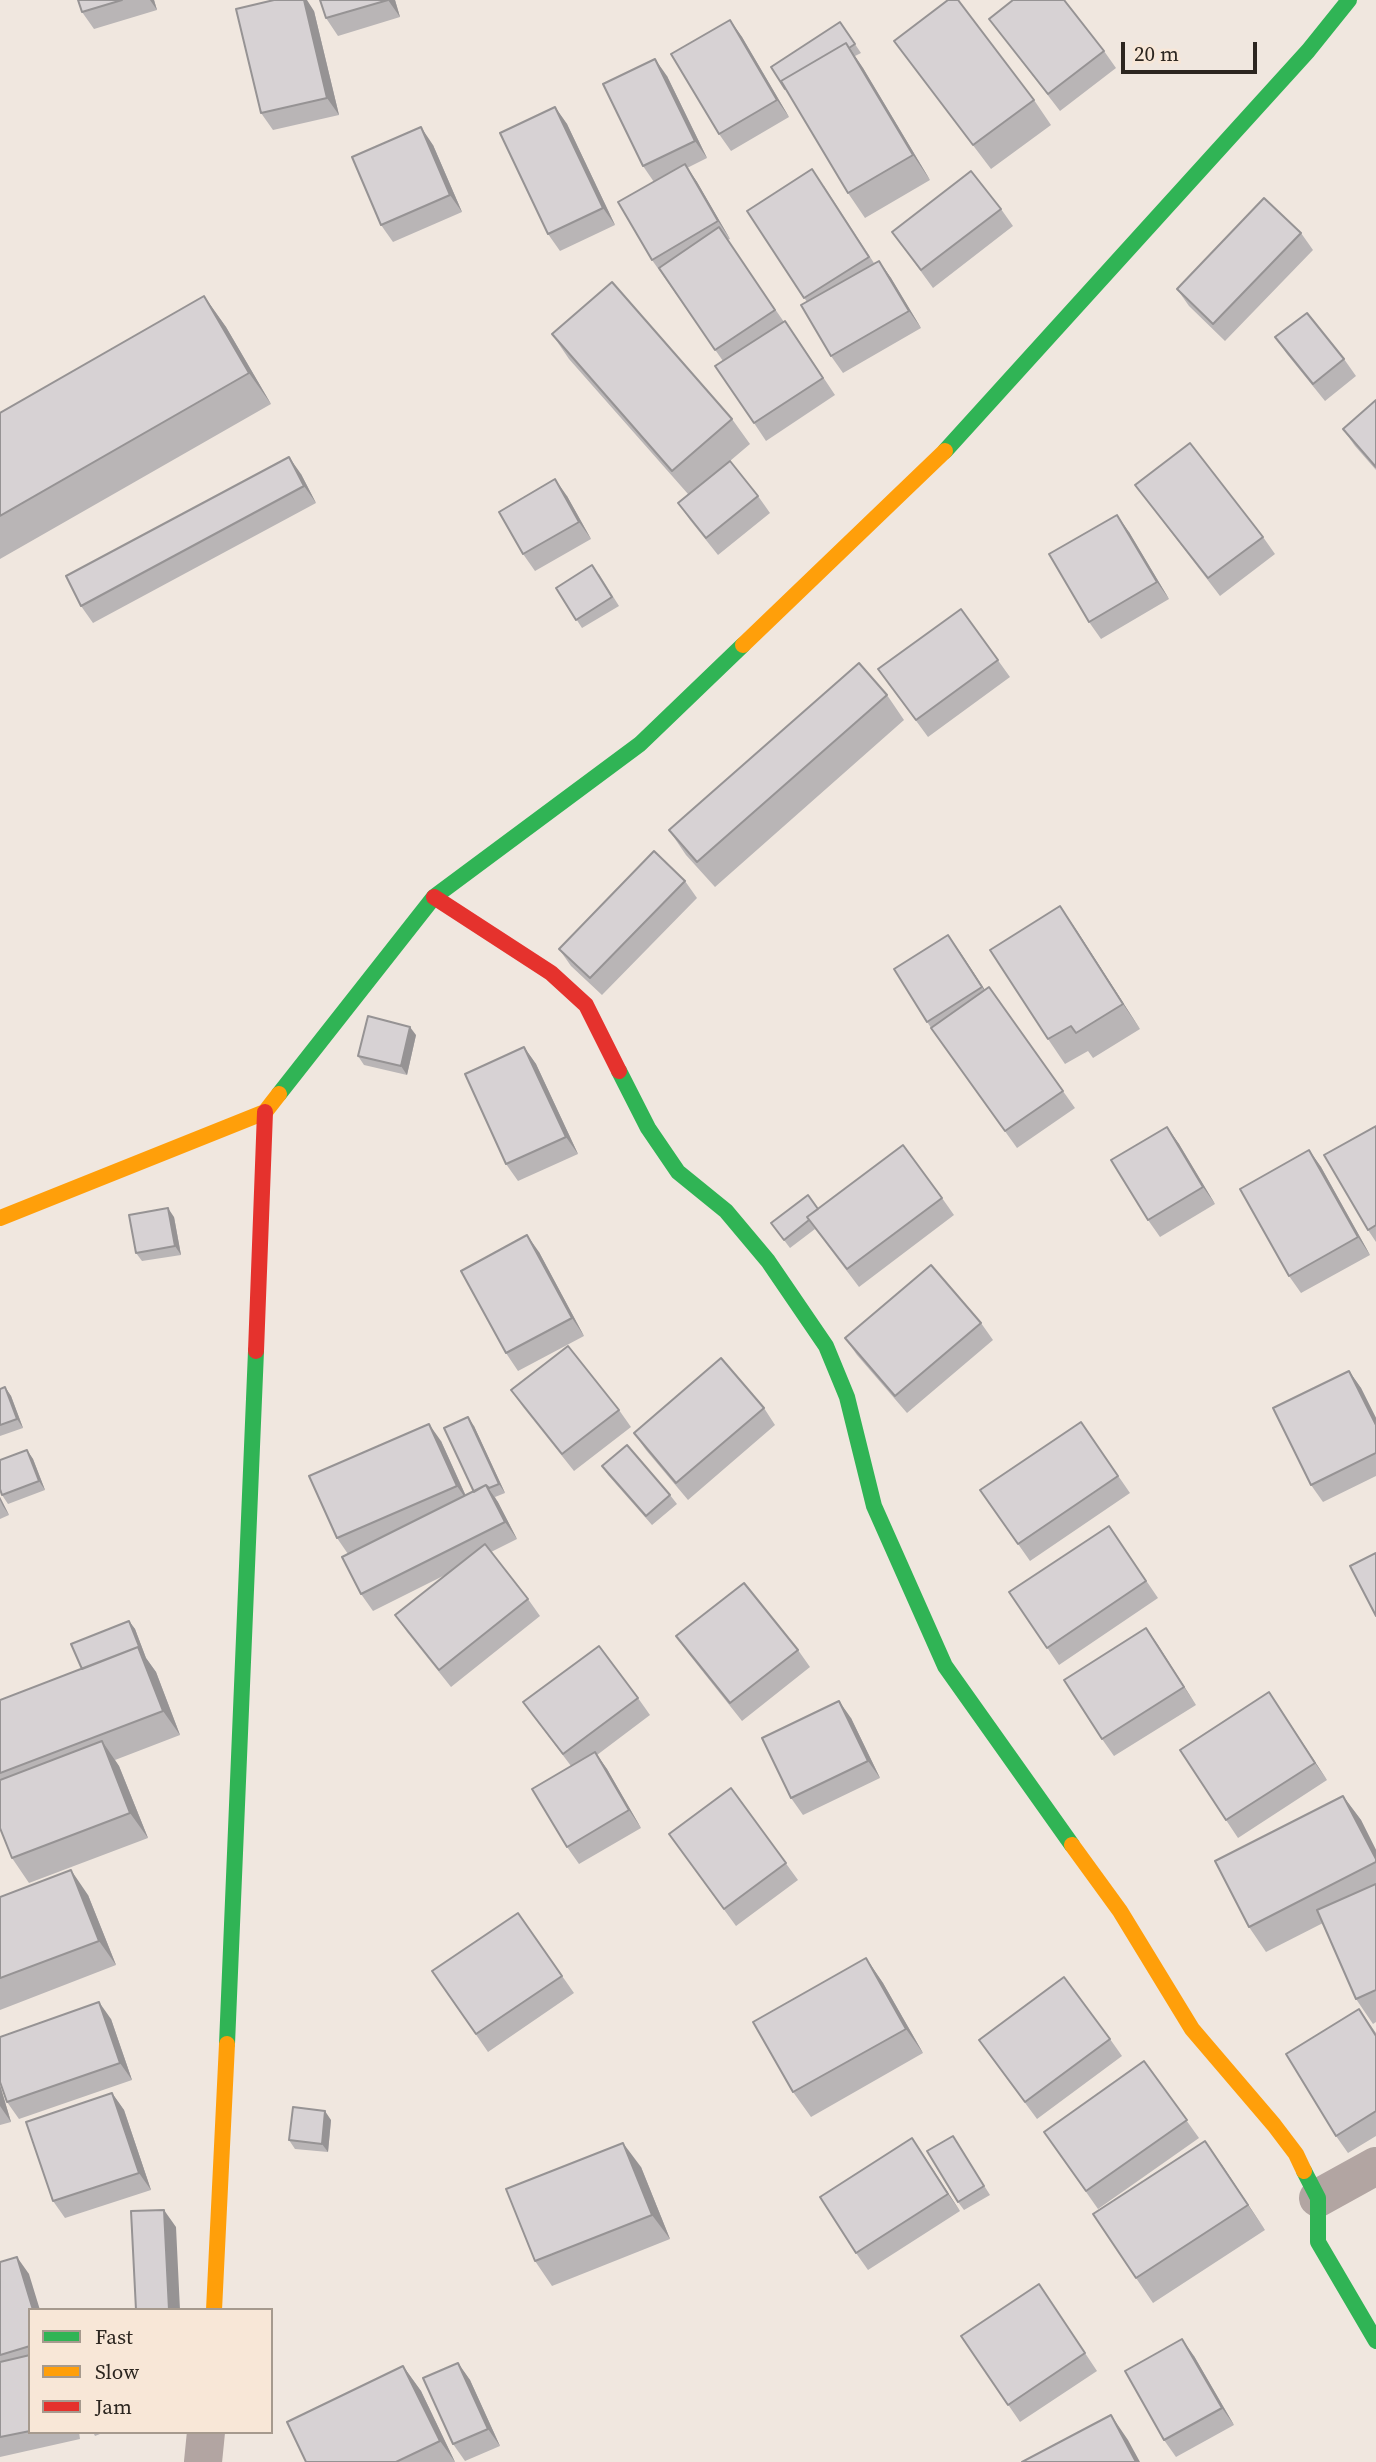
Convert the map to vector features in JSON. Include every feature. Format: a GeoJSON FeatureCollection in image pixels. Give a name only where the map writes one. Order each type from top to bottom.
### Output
{"type":"FeatureCollection","features":[{"type":"Feature","properties":{"kind":"street"},"geometry":{"type":"LineString","coordinates":[[0,1218],[265,1112],[434,897],[640,744],[944,452],[1308,51],[1349,0]]}},
{"type":"Feature","properties":{"kind":"street"},"geometry":{"type":"LineString","coordinates":[[434,897],[551,973],[586,1005],[648,1128],[678,1172],[726,1211],[768,1261],[826,1346],[847,1397],[874,1506],[945,1666],[1120,1911],[1192,2029],[1296,2154],[1318,2199],[1318,2242],[1376,2341]]}},
{"type":"Feature","properties":{"kind":"street"},"geometry":{"type":"LineString","coordinates":[[214,2308],[231,1969],[265,1112]]}},
{"type":"Feature","properties":{"kind":"street"},"geometry":{"type":"LineString","coordinates":[[1318,2199],[1376,2166]]}},
{"type":"Feature","properties":{"kind":"street"},"geometry":{"type":"LineString","coordinates":[[204,2462],[206,2434]]}},
{"type":"Feature","properties":{"kind":"building"},"geometry":{"type":"Polygon","coordinates":[[[78,0],[122,0],[82,12],[78,0]]]}},
{"type":"Feature","properties":{"kind":"building"},"geometry":{"type":"Polygon","coordinates":[[[274,0],[304,0],[327,98],[261,113],[236,9],[274,0]]]}},
{"type":"Feature","properties":{"kind":"building"},"geometry":{"type":"Polygon","coordinates":[[[320,0],[388,0],[326,18],[320,0]]]}},
{"type":"Feature","properties":{"kind":"building"},"geometry":{"type":"Polygon","coordinates":[[[948,0],[958,0],[1034,100],[973,145],[894,41],[948,0]]]}},
{"type":"Feature","properties":{"kind":"building"},"geometry":{"type":"Polygon","coordinates":[[[1013,0],[1064,0],[1104,51],[1048,94],[989,19],[1013,0]]]}},
{"type":"Feature","properties":{"kind":"building"},"geometry":{"type":"Polygon","coordinates":[[[730,20],[777,100],[719,134],[671,54],[730,20]]]}},
{"type":"Feature","properties":{"kind":"building"},"geometry":{"type":"Polygon","coordinates":[[[840,22],[855,44],[849,48],[846,43],[781,81],[785,89],[771,67],[840,22]]]}},
{"type":"Feature","properties":{"kind":"building"},"geometry":{"type":"Polygon","coordinates":[[[846,43],[913,155],[848,193],[781,81],[846,43]]]}},
{"type":"Feature","properties":{"kind":"building"},"geometry":{"type":"Polygon","coordinates":[[[655,59],[695,141],[643,166],[603,84],[655,59]]]}},
{"type":"Feature","properties":{"kind":"building"},"geometry":{"type":"Polygon","coordinates":[[[555,107],[603,208],[548,234],[500,133],[555,107]]]}},
{"type":"Feature","properties":{"kind":"building"},"geometry":{"type":"Polygon","coordinates":[[[421,127],[450,195],[381,225],[352,157],[421,127]]]}},
{"type":"Feature","properties":{"kind":"building"},"geometry":{"type":"Polygon","coordinates":[[[685,164],[718,221],[652,260],[618,202],[685,164]]]}},
{"type":"Feature","properties":{"kind":"building"},"geometry":{"type":"Polygon","coordinates":[[[812,169],[869,257],[804,298],[747,211],[812,169]]]}},
{"type":"Feature","properties":{"kind":"building"},"geometry":{"type":"Polygon","coordinates":[[[971,171],[1001,209],[921,270],[892,232],[971,171]]]}},
{"type":"Feature","properties":{"kind":"building"},"geometry":{"type":"Polygon","coordinates":[[[1264,198],[1301,233],[1213,324],[1177,289],[1264,198]]]}},
{"type":"Feature","properties":{"kind":"building"},"geometry":{"type":"Polygon","coordinates":[[[719,227],[775,310],[715,350],[659,268],[719,227]]]}},
{"type":"Feature","properties":{"kind":"building"},"geometry":{"type":"Polygon","coordinates":[[[879,261],[909,311],[831,356],[801,305],[879,261]]]}},
{"type":"Feature","properties":{"kind":"building"},"geometry":{"type":"Polygon","coordinates":[[[612,282],[732,419],[672,471],[552,334],[612,282]]]}},
{"type":"Feature","properties":{"kind":"building"},"geometry":{"type":"Polygon","coordinates":[[[204,296],[249,373],[0,516],[0,413],[204,296]]]}},
{"type":"Feature","properties":{"kind":"building"},"geometry":{"type":"Polygon","coordinates":[[[1307,313],[1344,359],[1313,384],[1275,337],[1307,313]]]}},
{"type":"Feature","properties":{"kind":"building"},"geometry":{"type":"Polygon","coordinates":[[[785,321],[823,378],[754,423],[715,366],[785,321]]]}},
{"type":"Feature","properties":{"kind":"building"},"geometry":{"type":"Polygon","coordinates":[[[1376,400],[1376,467],[1343,429],[1376,400]]]}},
{"type":"Feature","properties":{"kind":"building"},"geometry":{"type":"Polygon","coordinates":[[[1190,443],[1263,537],[1208,578],[1135,485],[1190,443]]]}},
{"type":"Feature","properties":{"kind":"building"},"geometry":{"type":"Polygon","coordinates":[[[289,457],[304,486],[81,606],[66,576],[289,457]]]}},
{"type":"Feature","properties":{"kind":"building"},"geometry":{"type":"Polygon","coordinates":[[[730,461],[758,496],[706,538],[678,503],[730,461]]]}},
{"type":"Feature","properties":{"kind":"building"},"geometry":{"type":"Polygon","coordinates":[[[555,479],[579,522],[523,554],[499,512],[555,479]]]}},
{"type":"Feature","properties":{"kind":"building"},"geometry":{"type":"Polygon","coordinates":[[[1117,515],[1157,582],[1089,622],[1049,554],[1117,515]]]}},
{"type":"Feature","properties":{"kind":"building"},"geometry":{"type":"Polygon","coordinates":[[[592,565],[612,597],[576,620],[556,588],[592,565]]]}},
{"type":"Feature","properties":{"kind":"building"},"geometry":{"type":"Polygon","coordinates":[[[961,609],[998,660],[916,720],[878,669],[961,609]]]}},
{"type":"Feature","properties":{"kind":"building"},"geometry":{"type":"Polygon","coordinates":[[[859,663],[887,695],[697,862],[669,830],[859,663]]]}},
{"type":"Feature","properties":{"kind":"building"},"geometry":{"type":"Polygon","coordinates":[[[654,851],[685,881],[590,978],[559,949],[654,851]]]}},
{"type":"Feature","properties":{"kind":"building"},"geometry":{"type":"Polygon","coordinates":[[[1060,906],[1123,1004],[1076,1033],[1071,1026],[1048,1039],[990,950],[1060,906]]]}},
{"type":"Feature","properties":{"kind":"building"},"geometry":{"type":"Polygon","coordinates":[[[948,935],[982,987],[927,1022],[894,969],[948,935]]]}},
{"type":"Feature","properties":{"kind":"building"},"geometry":{"type":"Polygon","coordinates":[[[989,987],[1063,1091],[1005,1131],[931,1028],[989,987]]]}},
{"type":"Feature","properties":{"kind":"building"},"geometry":{"type":"Polygon","coordinates":[[[368,1016],[410,1027],[401,1066],[358,1056],[368,1016]]]}},
{"type":"Feature","properties":{"kind":"building"},"geometry":{"type":"Polygon","coordinates":[[[524,1047],[566,1137],[506,1164],[465,1074],[524,1047]]]}},
{"type":"Feature","properties":{"kind":"building"},"geometry":{"type":"Polygon","coordinates":[[[1376,1126],[1376,1225],[1368,1230],[1324,1155],[1376,1126]]]}},
{"type":"Feature","properties":{"kind":"building"},"geometry":{"type":"Polygon","coordinates":[[[1167,1127],[1203,1187],[1148,1220],[1111,1160],[1167,1127]]]}},
{"type":"Feature","properties":{"kind":"building"},"geometry":{"type":"Polygon","coordinates":[[[903,1145],[942,1198],[847,1269],[807,1217],[903,1145]]]}},
{"type":"Feature","properties":{"kind":"building"},"geometry":{"type":"Polygon","coordinates":[[[1309,1150],[1358,1237],[1289,1276],[1240,1189],[1309,1150]]]}},
{"type":"Feature","properties":{"kind":"building"},"geometry":{"type":"Polygon","coordinates":[[[808,1195],[818,1209],[784,1240],[771,1223],[808,1195]]]}},
{"type":"Feature","properties":{"kind":"building"},"geometry":{"type":"Polygon","coordinates":[[[168,1208],[175,1246],[136,1253],[129,1215],[168,1208]]]}},
{"type":"Feature","properties":{"kind":"building"},"geometry":{"type":"Polygon","coordinates":[[[527,1235],[572,1318],[506,1353],[461,1271],[527,1235]]]}},
{"type":"Feature","properties":{"kind":"building"},"geometry":{"type":"Polygon","coordinates":[[[931,1265],[981,1323],[895,1396],[845,1338],[931,1265]]]}},
{"type":"Feature","properties":{"kind":"building"},"geometry":{"type":"Polygon","coordinates":[[[568,1346],[619,1410],[562,1454],[511,1390],[568,1346]]]}},
{"type":"Feature","properties":{"kind":"building"},"geometry":{"type":"Polygon","coordinates":[[[721,1358],[764,1408],[676,1483],[634,1433],[721,1358]]]}},
{"type":"Feature","properties":{"kind":"building"},"geometry":{"type":"Polygon","coordinates":[[[1349,1371],[1376,1425],[1376,1453],[1311,1485],[1273,1408],[1349,1371]]]}},
{"type":"Feature","properties":{"kind":"building"},"geometry":{"type":"Polygon","coordinates":[[[5,1387],[17,1419],[0,1425],[0,1389],[5,1387]]]}},
{"type":"Feature","properties":{"kind":"building"},"geometry":{"type":"Polygon","coordinates":[[[468,1417],[499,1484],[489,1488],[486,1485],[474,1492],[444,1428],[468,1417]]]}},
{"type":"Feature","properties":{"kind":"building"},"geometry":{"type":"Polygon","coordinates":[[[1081,1422],[1118,1476],[1018,1544],[980,1490],[1081,1422]]]}},
{"type":"Feature","properties":{"kind":"building"},"geometry":{"type":"Polygon","coordinates":[[[429,1424],[457,1486],[337,1538],[309,1476],[429,1424]]]}},
{"type":"Feature","properties":{"kind":"building"},"geometry":{"type":"Polygon","coordinates":[[[627,1445],[670,1495],[646,1516],[602,1466],[627,1445]]]}},
{"type":"Feature","properties":{"kind":"building"},"geometry":{"type":"Polygon","coordinates":[[[27,1450],[39,1481],[2,1495],[0,1460],[27,1450]]]}},
{"type":"Feature","properties":{"kind":"building"},"geometry":{"type":"Polygon","coordinates":[[[486,1485],[505,1522],[361,1594],[342,1557],[486,1485]]]}},
{"type":"Feature","properties":{"kind":"building"},"geometry":{"type":"Polygon","coordinates":[[[1109,1526],[1146,1581],[1047,1648],[1009,1592],[1109,1526]]]}},
{"type":"Feature","properties":{"kind":"building"},"geometry":{"type":"Polygon","coordinates":[[[485,1544],[528,1599],[439,1670],[395,1615],[485,1544]]]}},
{"type":"Feature","properties":{"kind":"building"},"geometry":{"type":"Polygon","coordinates":[[[1376,1553],[1376,1616],[1350,1566],[1376,1553]]]}},
{"type":"Feature","properties":{"kind":"building"},"geometry":{"type":"Polygon","coordinates":[[[744,1583],[798,1650],[730,1703],[676,1636],[744,1583]]]}},
{"type":"Feature","properties":{"kind":"building"},"geometry":{"type":"Polygon","coordinates":[[[129,1621],[140,1649],[138,1647],[82,1669],[71,1644],[129,1621]]]}},
{"type":"Feature","properties":{"kind":"building"},"geometry":{"type":"Polygon","coordinates":[[[1146,1628],[1184,1687],[1102,1739],[1064,1680],[1146,1628]]]}},
{"type":"Feature","properties":{"kind":"building"},"geometry":{"type":"Polygon","coordinates":[[[599,1646],[638,1698],[563,1754],[523,1702],[599,1646]]]}},
{"type":"Feature","properties":{"kind":"building"},"geometry":{"type":"Polygon","coordinates":[[[138,1647],[163,1711],[0,1773],[0,1700],[138,1647]]]}},
{"type":"Feature","properties":{"kind":"building"},"geometry":{"type":"Polygon","coordinates":[[[1269,1692],[1315,1763],[1226,1820],[1180,1750],[1269,1692]]]}},
{"type":"Feature","properties":{"kind":"building"},"geometry":{"type":"Polygon","coordinates":[[[839,1701],[868,1761],[791,1798],[762,1738],[839,1701]]]}},
{"type":"Feature","properties":{"kind":"building"},"geometry":{"type":"Polygon","coordinates":[[[102,1741],[130,1813],[12,1858],[0,1828],[0,1780],[102,1741]]]}},
{"type":"Feature","properties":{"kind":"building"},"geometry":{"type":"Polygon","coordinates":[[[595,1752],[629,1810],[567,1847],[532,1789],[595,1752]]]}},
{"type":"Feature","properties":{"kind":"building"},"geometry":{"type":"Polygon","coordinates":[[[731,1788],[786,1863],[724,1909],[669,1834],[731,1788]]]}},
{"type":"Feature","properties":{"kind":"building"},"geometry":{"type":"Polygon","coordinates":[[[1343,1796],[1376,1862],[1249,1927],[1215,1861],[1343,1796]]]}},
{"type":"Feature","properties":{"kind":"building"},"geometry":{"type":"Polygon","coordinates":[[[71,1870],[99,1941],[0,1978],[0,1897],[71,1870]]]}},
{"type":"Feature","properties":{"kind":"building"},"geometry":{"type":"Polygon","coordinates":[[[1376,1884],[1376,1990],[1356,1999],[1317,1910],[1376,1884]]]}},
{"type":"Feature","properties":{"kind":"building"},"geometry":{"type":"Polygon","coordinates":[[[518,1913],[562,1976],[476,2034],[432,1971],[518,1913]]]}},
{"type":"Feature","properties":{"kind":"building"},"geometry":{"type":"Polygon","coordinates":[[[866,1958],[906,2029],[793,2092],[753,2022],[866,1958]]]}},
{"type":"Feature","properties":{"kind":"building"},"geometry":{"type":"Polygon","coordinates":[[[1064,1977],[1110,2039],[1025,2102],[979,2040],[1064,1977]]]}},
{"type":"Feature","properties":{"kind":"building"},"geometry":{"type":"Polygon","coordinates":[[[99,2002],[120,2063],[7,2102],[0,2082],[0,2037],[99,2002]]]}},
{"type":"Feature","properties":{"kind":"building"},"geometry":{"type":"Polygon","coordinates":[[[1359,2009],[1376,2036],[1376,2111],[1336,2136],[1286,2054],[1359,2009]]]}},
{"type":"Feature","properties":{"kind":"building"},"geometry":{"type":"Polygon","coordinates":[[[1144,2061],[1187,2120],[1086,2191],[1044,2132],[1144,2061]]]}},
{"type":"Feature","properties":{"kind":"building"},"geometry":{"type":"Polygon","coordinates":[[[112,2093],[139,2173],[53,2201],[26,2122],[112,2093]]]}},
{"type":"Feature","properties":{"kind":"building"},"geometry":{"type":"Polygon","coordinates":[[[293,2107],[325,2111],[322,2144],[289,2140],[293,2107]]]}},
{"type":"Feature","properties":{"kind":"building"},"geometry":{"type":"Polygon","coordinates":[[[953,2136],[984,2186],[958,2202],[927,2151],[953,2136]]]}},
{"type":"Feature","properties":{"kind":"building"},"geometry":{"type":"Polygon","coordinates":[[[912,2138],[948,2194],[856,2253],[820,2197],[912,2138]]]}},
{"type":"Feature","properties":{"kind":"building"},"geometry":{"type":"Polygon","coordinates":[[[1205,2141],[1248,2205],[1136,2278],[1093,2214],[1205,2141]]]}},
{"type":"Feature","properties":{"kind":"building"},"geometry":{"type":"Polygon","coordinates":[[[623,2143],[652,2215],[535,2261],[506,2189],[623,2143]]]}},
{"type":"Feature","properties":{"kind":"building"},"geometry":{"type":"Polygon","coordinates":[[[164,2210],[169,2308],[136,2308],[131,2211],[164,2210]]]}},
{"type":"Feature","properties":{"kind":"building"},"geometry":{"type":"Polygon","coordinates":[[[17,2257],[32,2308],[28,2308],[28,2347],[0,2355],[0,2262],[17,2257]]]}},
{"type":"Feature","properties":{"kind":"building"},"geometry":{"type":"Polygon","coordinates":[[[1039,2284],[1085,2353],[1008,2405],[961,2336],[1039,2284]]]}},
{"type":"Feature","properties":{"kind":"building"},"geometry":{"type":"Polygon","coordinates":[[[1182,2339],[1222,2408],[1164,2440],[1125,2371],[1182,2339]]]}},
{"type":"Feature","properties":{"kind":"building"},"geometry":{"type":"Polygon","coordinates":[[[28,2355],[28,2431],[0,2437],[0,2362],[28,2355]]]}},
{"type":"Feature","properties":{"kind":"building"},"geometry":{"type":"Polygon","coordinates":[[[458,2363],[488,2429],[453,2444],[423,2378],[458,2363]]]}},
{"type":"Feature","properties":{"kind":"building"},"geometry":{"type":"Polygon","coordinates":[[[403,2366],[440,2441],[396,2462],[306,2462],[287,2422],[403,2366]]]}},
{"type":"Feature","properties":{"kind":"building"},"geometry":{"type":"Polygon","coordinates":[[[1111,2415],[1136,2462],[1022,2462],[1111,2415]]]}},
{"type":"Feature","properties":{"kind":"traffic: fast"},"geometry":{"type":"LineString","coordinates":[[945,451],[1308,51],[1349,0]]}},
{"type":"Feature","properties":{"kind":"traffic: fast"},"geometry":{"type":"LineString","coordinates":[[279,1094],[434,897],[640,744],[743,645]]}},
{"type":"Feature","properties":{"kind":"traffic: fast"},"geometry":{"type":"LineString","coordinates":[[619,1071],[648,1128],[678,1172],[726,1211],[768,1261],[826,1346],[847,1397],[874,1506],[945,1666],[1072,1845]]}},
{"type":"Feature","properties":{"kind":"traffic: fast"},"geometry":{"type":"LineString","coordinates":[[227,2044],[256,1351]]}},
{"type":"Feature","properties":{"kind":"traffic: fast"},"geometry":{"type":"LineString","coordinates":[[1304,2171],[1318,2198],[1318,2242],[1376,2341]]}},
{"type":"Feature","properties":{"kind":"traffic: slow"},"geometry":{"type":"LineString","coordinates":[[743,645],[945,451]]}},
{"type":"Feature","properties":{"kind":"traffic: slow"},"geometry":{"type":"LineString","coordinates":[[0,1218],[265,1112],[279,1094]]}},
{"type":"Feature","properties":{"kind":"traffic: slow"},"geometry":{"type":"LineString","coordinates":[[1072,1845],[1120,1911],[1192,2029],[1274,2125],[1296,2154],[1304,2171]]}},
{"type":"Feature","properties":{"kind":"traffic: slow"},"geometry":{"type":"LineString","coordinates":[[214,2308],[227,2044]]}},
{"type":"Feature","properties":{"kind":"traffic: jam"},"geometry":{"type":"LineString","coordinates":[[434,897],[551,973],[586,1005],[619,1071]]}},
{"type":"Feature","properties":{"kind":"traffic: jam"},"geometry":{"type":"LineString","coordinates":[[256,1351],[265,1112]]}}]}
